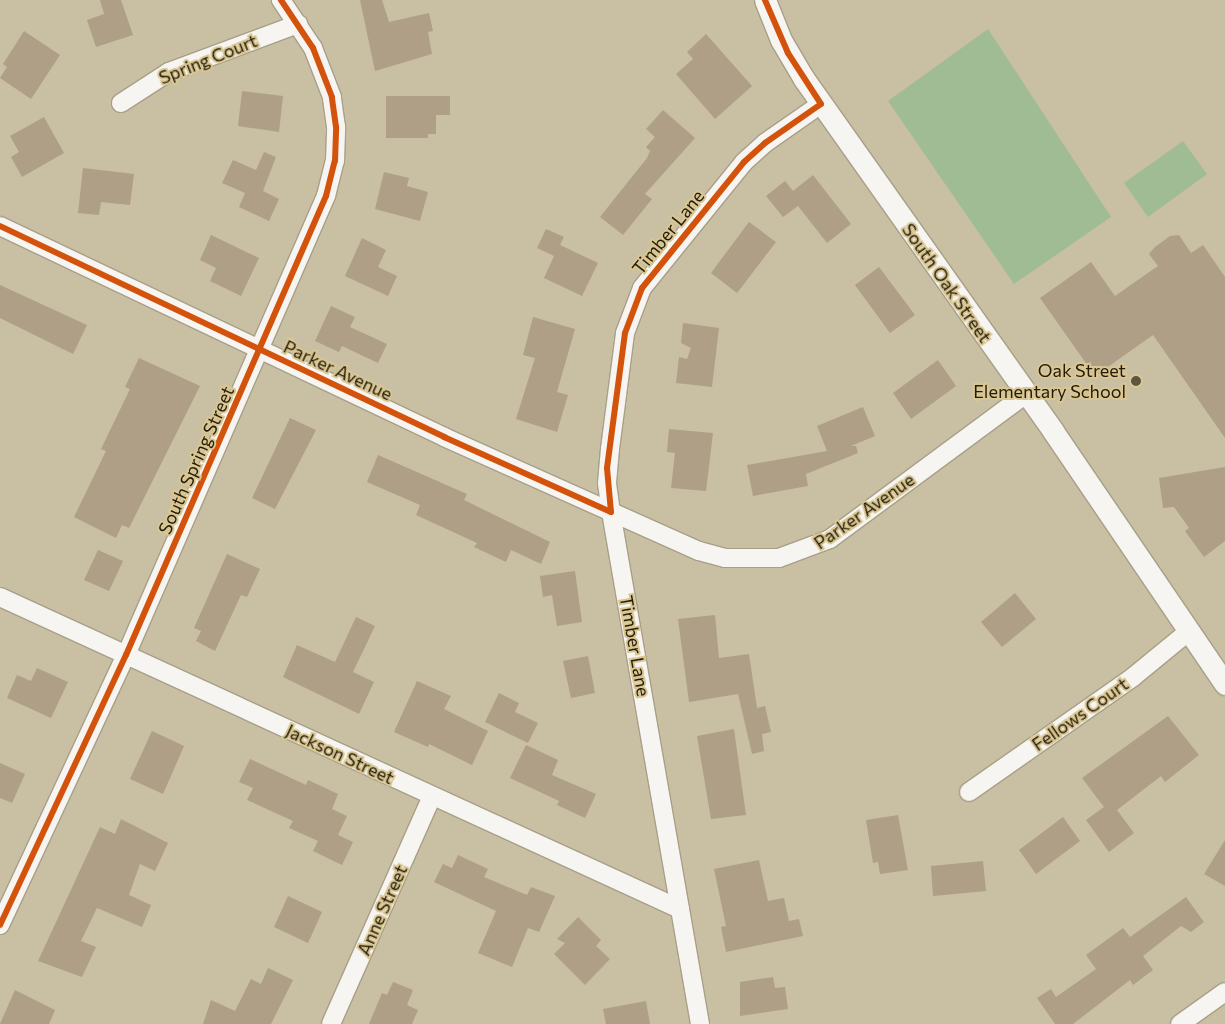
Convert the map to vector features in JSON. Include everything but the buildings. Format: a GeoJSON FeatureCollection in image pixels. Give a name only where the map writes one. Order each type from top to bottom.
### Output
{"type":"FeatureCollection","features":[{"type":"Feature","properties":{"kind":"street","name":"South Spring Street"},"geometry":{"type":"LineString","coordinates":[[0,925],[126,655],[320,213],[335,161],[336,127],[332,97],[321,65],[298,24],[281,0]]}},
{"type":"Feature","properties":{"kind":"street","name":"South Oak Street"},"geometry":{"type":"LineString","coordinates":[[768,7],[788,53],[820,104],[1026,394],[1225,684]]}},
{"type":"Feature","properties":{"kind":"street","name":"Spring Court"},"geometry":{"type":"LineString","coordinates":[[121,103],[169,72],[298,24]]}},
{"type":"Feature","properties":{"kind":"street","name":"Timber Lane"},"geometry":{"type":"LineString","coordinates":[[700,1024],[611,512],[608,468],[625,333],[642,288],[744,162],[765,143],[820,104]]}},
{"type":"Feature","properties":{"kind":"street","name":"Parker Avenue"},"geometry":{"type":"LineString","coordinates":[[0,226],[261,350],[611,512],[699,551],[725,558],[779,558],[830,540],[1026,394]]}},
{"type":"Feature","properties":{"kind":"street","name":"Jackson Street"},"geometry":{"type":"LineString","coordinates":[[0,597],[680,909]]}},
{"type":"Feature","properties":{"kind":"street","name":"Fellows Court"},"geometry":{"type":"LineString","coordinates":[[969,792],[1133,677],[1188,632]]}},
{"type":"Feature","properties":{"kind":"street","name":"Anne Street"},"geometry":{"type":"LineString","coordinates":[[331,1024],[432,796]]}},
{"type":"Feature","properties":{"kind":"street"},"geometry":{"type":"LineString","coordinates":[[1180,1024],[1225,992]]}},
{"type":"Feature","properties":{"kind":"green space"},"geometry":{"type":"Polygon","coordinates":[[[988,29],[1111,217],[1014,284],[888,101],[988,29]]]}},
{"type":"Feature","properties":{"kind":"green space"},"geometry":{"type":"Polygon","coordinates":[[[1183,141],[1207,174],[1148,217],[1124,183],[1183,141]]]}},
{"type":"Feature","properties":{"kind":"cycle path"},"geometry":{"type":"LineString","coordinates":[[0,925],[126,655],[326,196],[335,161],[336,127],[332,97],[313,48],[281,0]]}},
{"type":"Feature","properties":{"kind":"cycle path"},"geometry":{"type":"LineString","coordinates":[[611,512],[607,468],[625,333],[642,288],[744,162],[765,143],[821,104],[788,53],[765,0]]}},
{"type":"Feature","properties":{"kind":"cycle path"},"geometry":{"type":"LineString","coordinates":[[0,226],[444,437],[611,512]]}},
{"type":"Feature","properties":{"kind":"place","name":"Oak Street Elementary School"},"geometry":{"type":"Point","coordinates":[1136,381]}}]}
